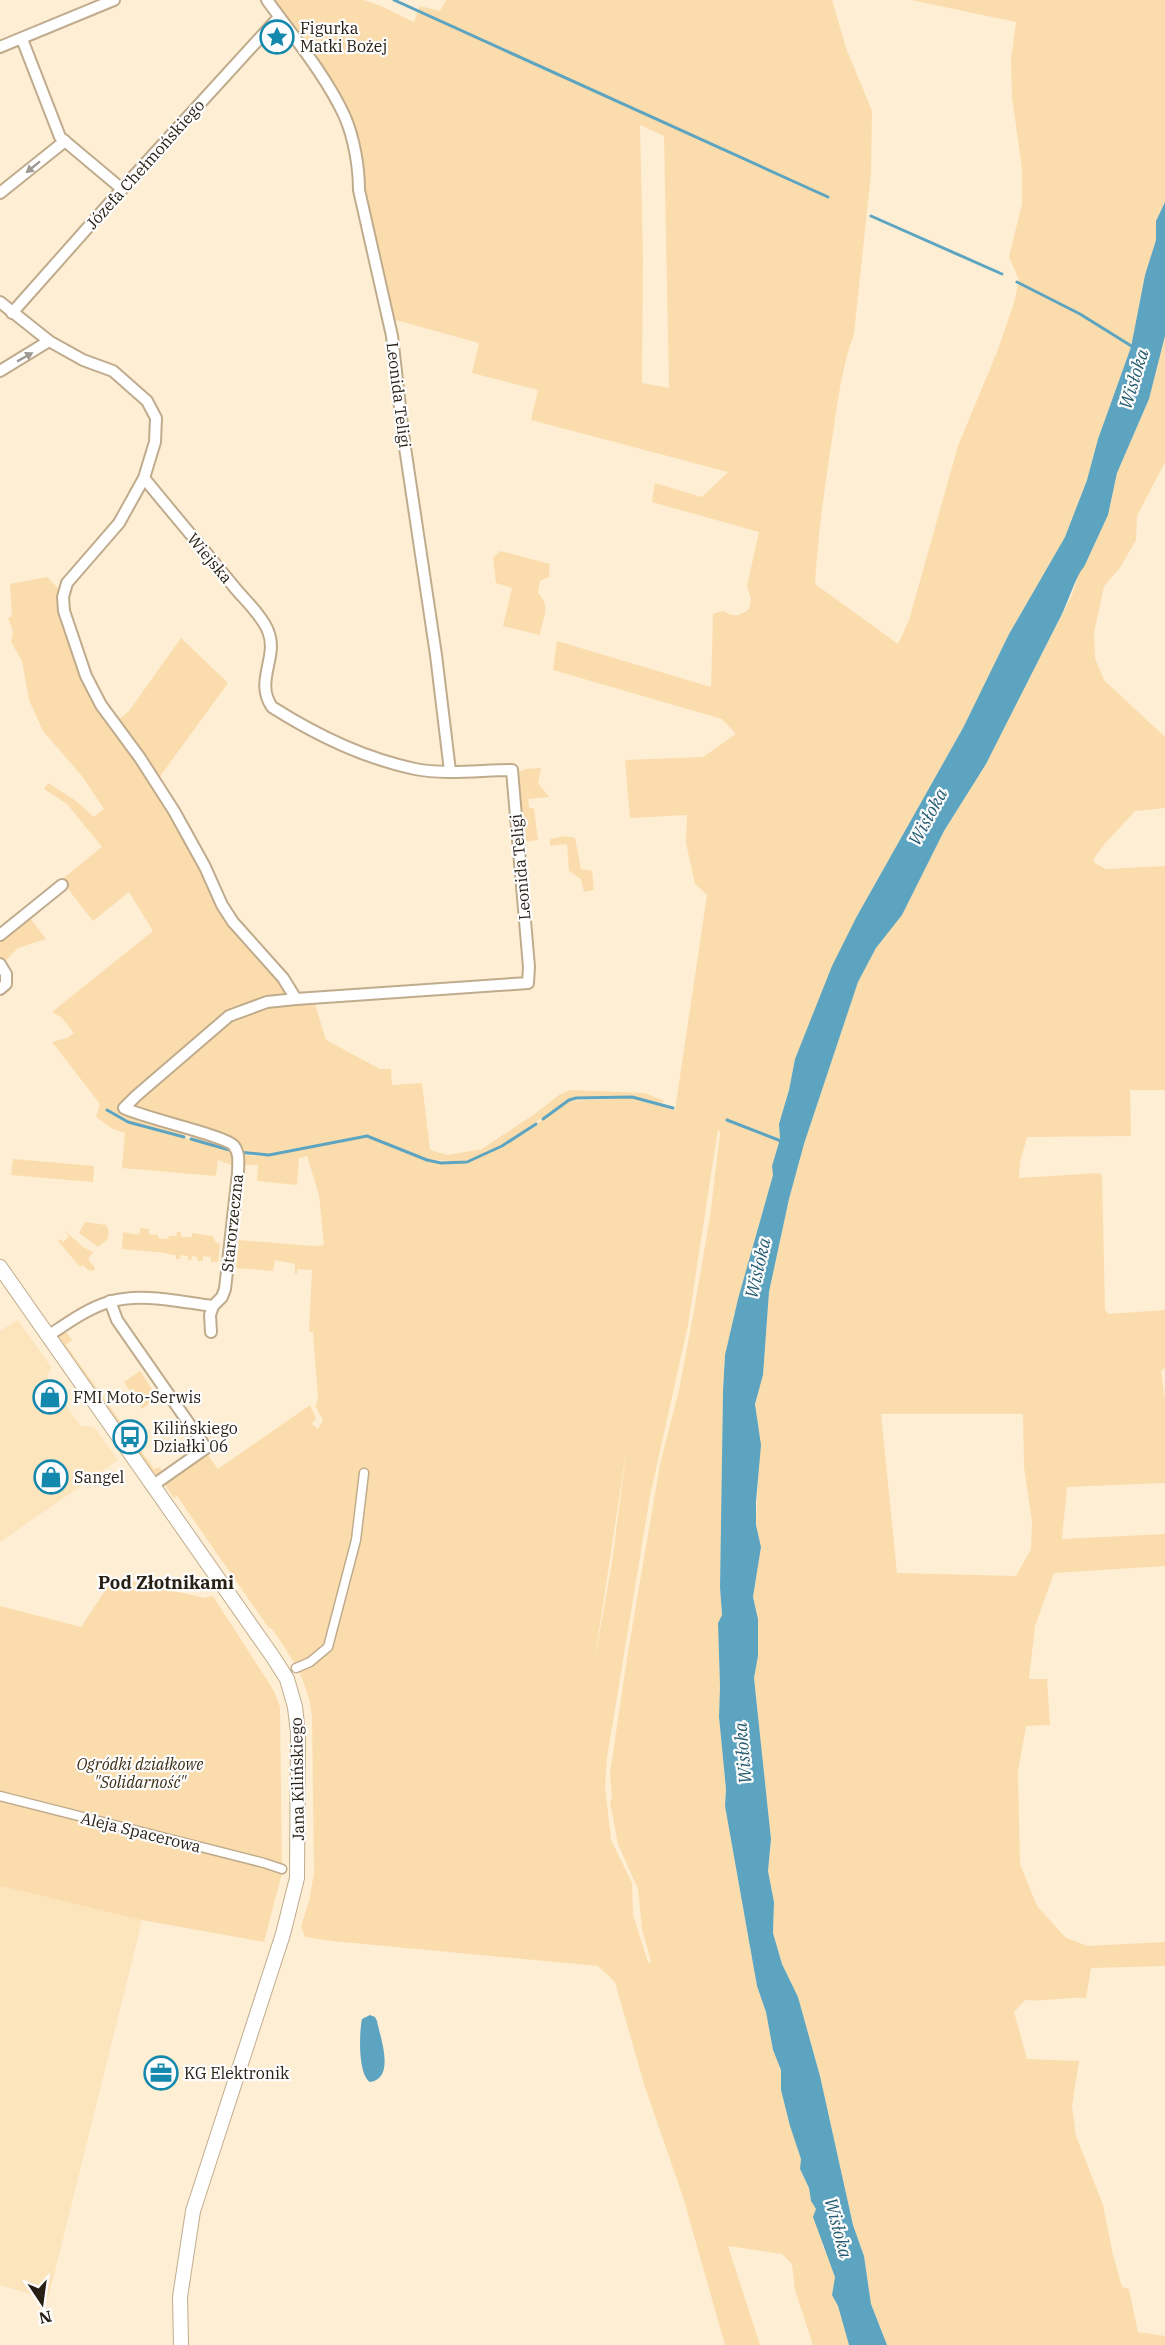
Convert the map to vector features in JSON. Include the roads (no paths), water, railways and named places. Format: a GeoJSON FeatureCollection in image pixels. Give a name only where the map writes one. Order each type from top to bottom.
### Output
{"type":"FeatureCollection","features":[{"type":"Feature","properties":{"kind":"street"},"geometry":{"type":"LineString","coordinates":[[0,47],[114,0]]}},
{"type":"Feature","properties":{"kind":"street","name":"Leonida Teligi"},"geometry":{"type":"LineString","coordinates":[[267,0],[336,100],[345,119],[351,141],[359,178],[359,190],[392,336],[450,771],[512,770],[529,967],[528,983],[296,999]]}},
{"type":"Feature","properties":{"kind":"street","name":"Józefa Chełmońskiego"},"geometry":{"type":"LineString","coordinates":[[12,313],[279,17]]}},
{"type":"Feature","properties":{"kind":"street"},"geometry":{"type":"LineString","coordinates":[[22,39],[60,137],[122,189]]}},
{"type":"Feature","properties":{"kind":"street"},"geometry":{"type":"LineString","coordinates":[[0,193],[65,141]]}},
{"type":"Feature","properties":{"kind":"street"},"geometry":{"type":"LineString","coordinates":[[0,302],[49,341],[83,360],[113,371],[147,401],[156,418],[155,442],[144,478],[119,523],[67,583],[63,597],[64,611],[87,676],[105,712],[140,758],[174,811],[233,922],[284,978],[296,999]]}},
{"type":"Feature","properties":{"kind":"street"},"geometry":{"type":"LineString","coordinates":[[0,370],[49,341]]}},
{"type":"Feature","properties":{"kind":"street","name":"Wiejska"},"geometry":{"type":"LineString","coordinates":[[144,478],[252,608],[268,632],[270,655],[264,687],[265,697],[272,707],[309,730],[365,754],[417,769],[450,771]]}},
{"type":"Feature","properties":{"kind":"street"},"geometry":{"type":"LineString","coordinates":[[0,935],[62,885]]}},
{"type":"Feature","properties":{"kind":"street"},"geometry":{"type":"LineString","coordinates":[[0,964],[7,980],[6,984],[0,988]]}},
{"type":"Feature","properties":{"kind":"street","name":"Starorzeczna"},"geometry":{"type":"LineString","coordinates":[[213,1305],[222,1297],[225,1289],[239,1159],[235,1148],[225,1138],[162,1122],[124,1108],[229,1016],[267,1002],[296,999]]}},
{"type":"Feature","properties":{"kind":"street","name":"Jana Kilińskiego"},"geometry":{"type":"LineString","coordinates":[[0,1267],[284,1673],[292,1692],[298,1733],[297,1878],[283,1934],[193,2211],[180,2297],[181,2345]]}},
{"type":"Feature","properties":{"kind":"street"},"geometry":{"type":"LineString","coordinates":[[48,1336],[110,1301],[136,1298],[213,1305],[210,1315],[211,1332]]}},
{"type":"Feature","properties":{"kind":"street"},"geometry":{"type":"LineString","coordinates":[[110,1301],[117,1320],[206,1448],[152,1486]]}},
{"type":"Feature","properties":{"kind":"street"},"geometry":{"type":"LineString","coordinates":[[296,1668],[310,1662],[328,1647],[356,1540],[364,1473]]}},
{"type":"Feature","properties":{"kind":"street","name":"Aleja Spacerowa"},"geometry":{"type":"LineString","coordinates":[[0,1796],[282,1869]]}},
{"type":"Feature","properties":{"kind":"water","name":"Wisłoka"},"geometry":{"type":"Polygon","coordinates":[[[1165,202],[1165,336],[1149,399],[1117,473],[1108,515],[1061,616],[986,764],[944,831],[902,915],[876,948],[858,982],[804,1144],[789,1199],[769,1292],[763,1375],[755,1404],[761,1445],[756,1525],[761,1547],[753,1597],[758,1619],[758,1656],[754,1678],[771,1839],[768,1871],[774,1902],[773,1933],[782,1964],[798,1997],[820,2076],[853,2225],[864,2256],[871,2304],[887,2345],[849,2345],[838,2306],[832,2295],[835,2277],[813,2217],[816,2209],[800,2169],[801,2159],[781,2090],[781,2070],[773,2050],[766,2012],[757,1986],[725,1806],[726,1789],[719,1717],[718,1623],[722,1615],[720,1587],[725,1355],[738,1299],[773,1175],[772,1166],[780,1139],[779,1124],[795,1059],[832,966],[857,916],[963,728],[1009,634],[1065,537],[1087,480],[1098,439],[1131,347],[1145,275],[1156,240],[1156,221],[1165,202]]]}},
{"type":"Feature","properties":{"kind":"water"},"geometry":{"type":"Polygon","coordinates":[[[370,2015],[377,2021],[383,2046],[384,2065],[378,2079],[370,2082],[366,2078],[361,2062],[360,2034],[362,2019],[370,2015]]]}},
{"type":"Feature","properties":{"kind":"waterway"},"geometry":{"type":"LineString","coordinates":[[394,0],[828,197]]}},
{"type":"Feature","properties":{"kind":"waterway"},"geometry":{"type":"LineString","coordinates":[[871,216],[1002,274]]}},
{"type":"Feature","properties":{"kind":"waterway","name":"Wisłoka"},"geometry":{"type":"LineString","coordinates":[[1017,282],[1080,314],[1133,347]]}},
{"type":"Feature","properties":{"kind":"waterway"},"geometry":{"type":"LineString","coordinates":[[543,1119],[569,1100],[576,1098],[632,1097],[673,1108]]}},
{"type":"Feature","properties":{"kind":"waterway"},"geometry":{"type":"LineString","coordinates":[[107,1110],[128,1122],[184,1137]]}},
{"type":"Feature","properties":{"kind":"waterway"},"geometry":{"type":"LineString","coordinates":[[727,1120],[781,1141]]}},
{"type":"Feature","properties":{"kind":"waterway"},"geometry":{"type":"LineString","coordinates":[[239,1152],[269,1155],[367,1136],[427,1160],[441,1163],[467,1162],[502,1146],[536,1124]]}},
{"type":"Feature","properties":{"kind":"waterway"},"geometry":{"type":"LineString","coordinates":[[191,1139],[233,1151]]}},
{"type":"Feature","properties":{"kind":"place","name":"Figurka Matki Bożej"},"geometry":{"type":"Point","coordinates":[277,37]}},
{"type":"Feature","properties":{"kind":"place","name":"FMI Moto-Serwis"},"geometry":{"type":"Point","coordinates":[50,1397]}},
{"type":"Feature","properties":{"kind":"place","name":"Kilińskiego Działki 06"},"geometry":{"type":"Point","coordinates":[130,1437]}},
{"type":"Feature","properties":{"kind":"place","name":"Sangel"},"geometry":{"type":"Point","coordinates":[51,1477]}},
{"type":"Feature","properties":{"kind":"place","name":"KG Elektronik"},"geometry":{"type":"Point","coordinates":[161,2073]}},
{"type":"Feature","properties":{"kind":"district","name":"Pod Złotnikami"},"geometry":{"type":"Point","coordinates":[166,1583]}},
{"type":"Feature","properties":{"kind":"park label","name":"Ogródki działkowe \"Solidarność\""},"geometry":{"type":"Point","coordinates":[140,1773]}}]}
